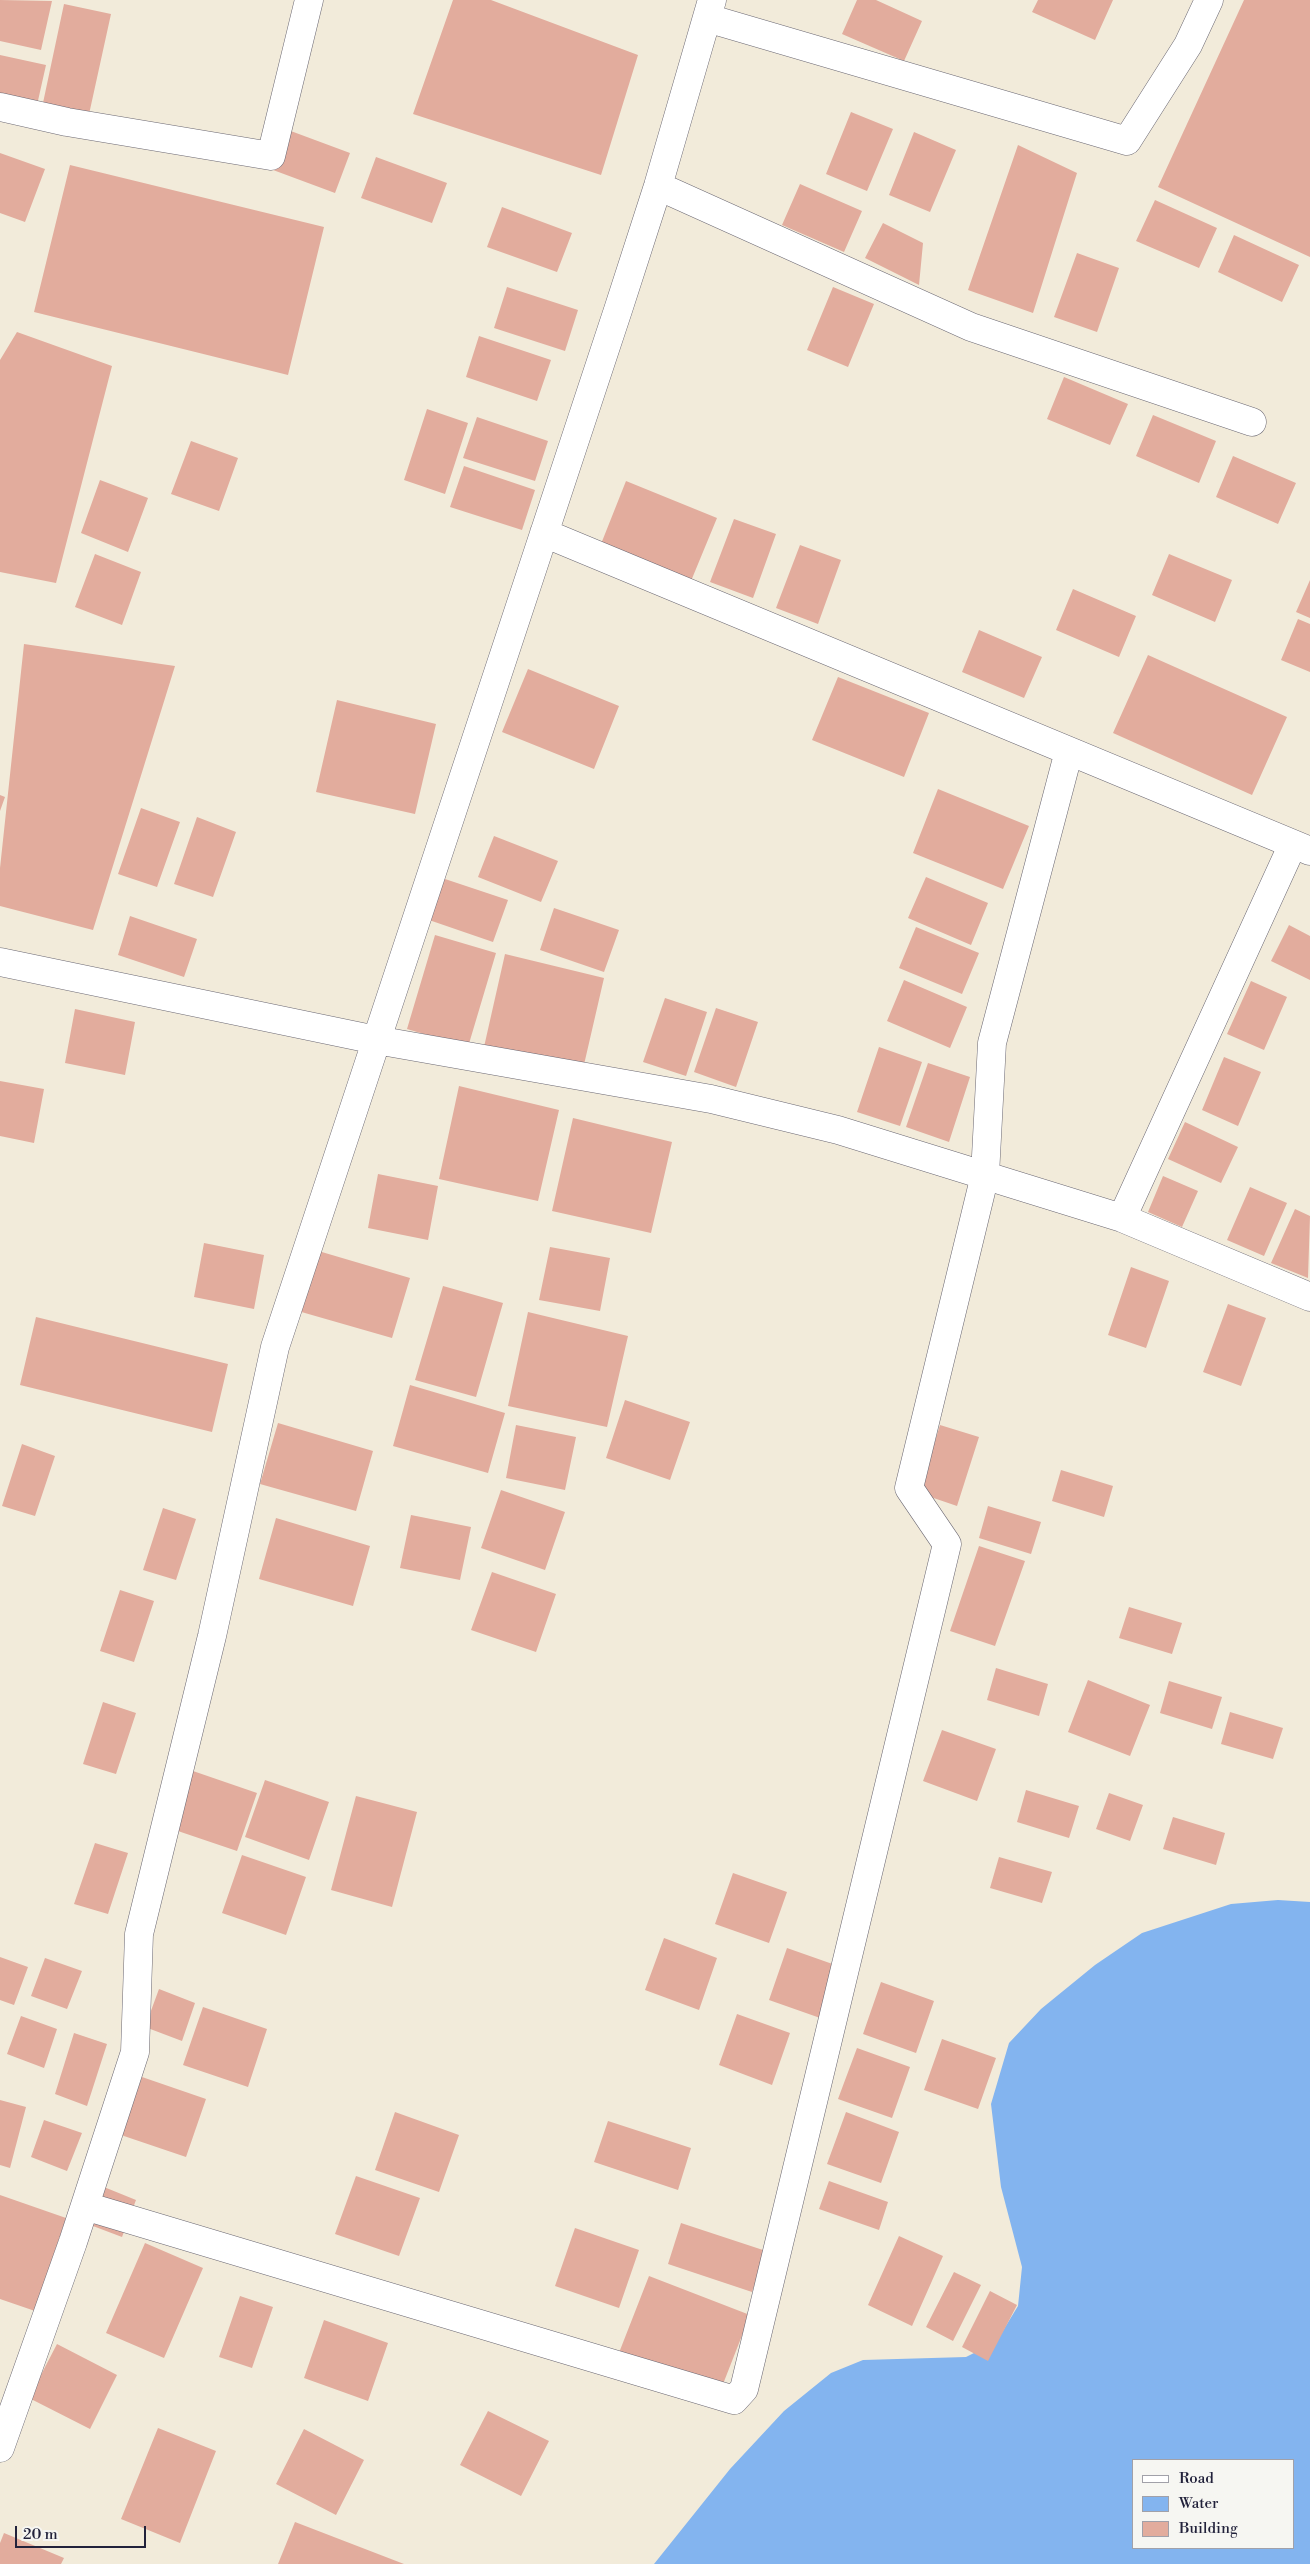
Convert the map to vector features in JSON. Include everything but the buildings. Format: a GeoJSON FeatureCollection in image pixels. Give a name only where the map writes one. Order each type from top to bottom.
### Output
{"type":"FeatureCollection","features":[{"type":"Feature","properties":{"kind":"street"},"geometry":{"type":"LineString","coordinates":[[0,107],[67,122],[271,156],[309,0]]}},
{"type":"Feature","properties":{"kind":"street"},"geometry":{"type":"LineString","coordinates":[[0,2448],[85,2206],[135,2052],[139,1934],[212,1636],[275,1347],[658,186],[710,9],[1127,141],[1188,45],[1209,0]]}},
{"type":"Feature","properties":{"kind":"street"},"geometry":{"type":"LineString","coordinates":[[658,186],[971,327],[1252,422]]}},
{"type":"Feature","properties":{"kind":"street"},"geometry":{"type":"LineString","coordinates":[[544,533],[1302,847],[1122,1218]]}},
{"type":"Feature","properties":{"kind":"street"},"geometry":{"type":"LineString","coordinates":[[85,2206],[734,2400],[744,2389],[947,1544],[909,1488],[986,1176],[992,1043],[1069,751]]}},
{"type":"Feature","properties":{"kind":"street"},"geometry":{"type":"LineString","coordinates":[[0,962],[376,1040],[711,1099],[838,1130],[1122,1218],[1310,1296]]}},
{"type":"Feature","properties":{"kind":"water"},"geometry":{"type":"Polygon","coordinates":[[[1278,1900],[1310,1902],[1310,2564],[654,2564],[730,2469],[784,2411],[831,2373],[863,2360],[966,2357],[996,2342],[1018,2306],[1022,2267],[1001,2187],[991,2104],[1009,2043],[1041,2009],[1095,1965],[1142,1933],[1231,1904],[1278,1900]]]}}]}
